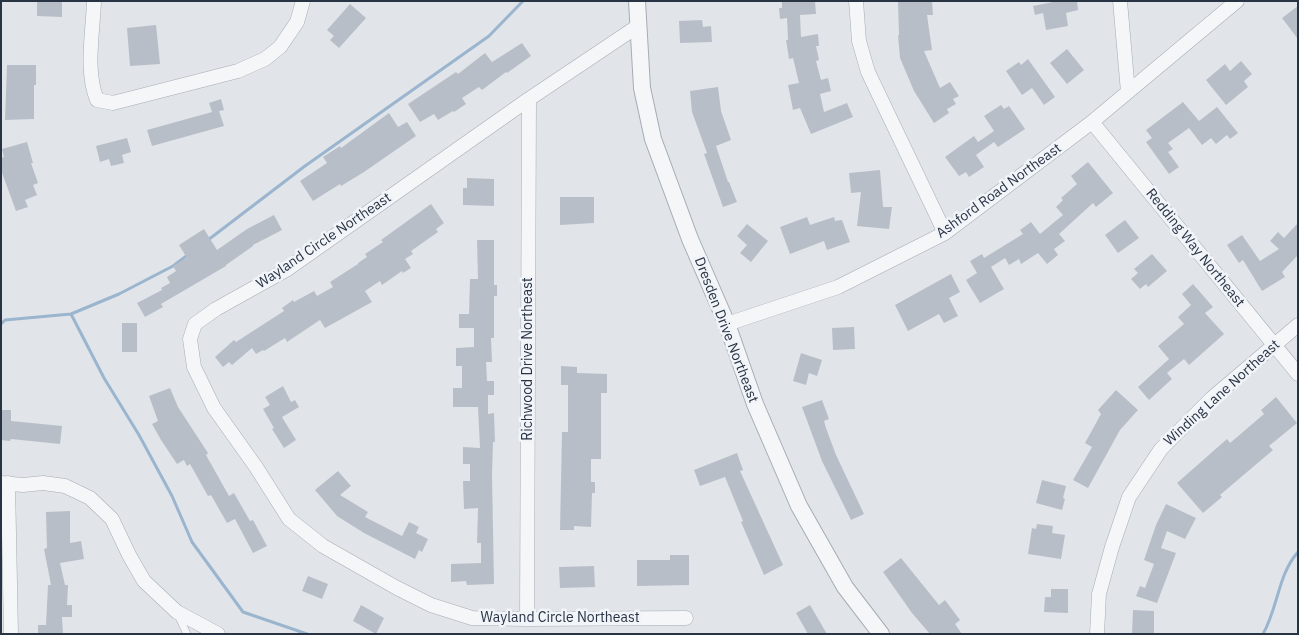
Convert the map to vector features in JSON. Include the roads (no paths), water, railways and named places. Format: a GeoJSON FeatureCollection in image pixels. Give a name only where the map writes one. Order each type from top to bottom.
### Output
{"type":"FeatureCollection","features":[{"type":"Feature","properties":{"kind":"street"},"geometry":{"type":"LineString","coordinates":[[94,1],[91,64],[93,90],[97,100],[113,103],[238,71],[266,59],[280,47],[297,22],[303,1]]}},
{"type":"Feature","properties":{"kind":"street","name":"Dresden Drive Northeast"},"geometry":{"type":"LineString","coordinates":[[637,1],[642,88],[653,139],[690,239],[727,324],[755,404],[799,506],[845,588],[881,634]]}},
{"type":"Feature","properties":{"kind":"street"},"geometry":{"type":"LineString","coordinates":[[856,1],[859,41],[868,72],[945,233]]}},
{"type":"Feature","properties":{"kind":"street"},"geometry":{"type":"LineString","coordinates":[[1120,1],[1128,92]]}},
{"type":"Feature","properties":{"kind":"street","name":"Ashford Road Northeast"},"geometry":{"type":"LineString","coordinates":[[727,324],[838,286],[945,233],[1092,122],[1238,1]]}},
{"type":"Feature","properties":{"kind":"street","name":"Wayland Circle Northeast"},"geometry":{"type":"LineString","coordinates":[[638,26],[528,99],[286,270],[216,309],[195,324],[190,339],[194,367],[214,408],[256,467],[289,519],[323,546],[431,606],[472,618],[686,618]]}},
{"type":"Feature","properties":{"kind":"street","name":"Richwood Drive Northeast"},"geometry":{"type":"LineString","coordinates":[[527,619],[528,99]]}},
{"type":"Feature","properties":{"kind":"street","name":"Redding Way Northeast"},"geometry":{"type":"LineString","coordinates":[[1092,122],[1298,374]]}},
{"type":"Feature","properties":{"kind":"street","name":"Winding Lane Northeast"},"geometry":{"type":"LineString","coordinates":[[1097,634],[1099,594],[1129,497],[1161,449],[1212,398],[1298,325]]}},
{"type":"Feature","properties":{"kind":"street"},"geometry":{"type":"LineString","coordinates":[[10,634],[5,483],[24,485],[43,482],[65,486],[90,498],[112,519],[129,555],[144,580],[177,612],[218,634]]}},
{"type":"Feature","properties":{"kind":"lane"},"geometry":{"type":"LineString","coordinates":[[177,612],[187,634]]}},
{"type":"Feature","properties":{"kind":"waterway"},"geometry":{"type":"LineString","coordinates":[[208,240],[305,166],[489,36],[523,1]]}},
{"type":"Feature","properties":{"kind":"waterway"},"geometry":{"type":"LineString","coordinates":[[1,324],[5,320],[71,314],[119,294],[173,266],[189,254]]}},
{"type":"Feature","properties":{"kind":"waterway"},"geometry":{"type":"LineString","coordinates":[[71,314],[104,378],[139,435],[172,496],[192,542],[243,612],[307,634]]}},
{"type":"Feature","properties":{"kind":"waterway"},"geometry":{"type":"LineString","coordinates":[[1263,634],[1286,570],[1298,552]]}}]}
